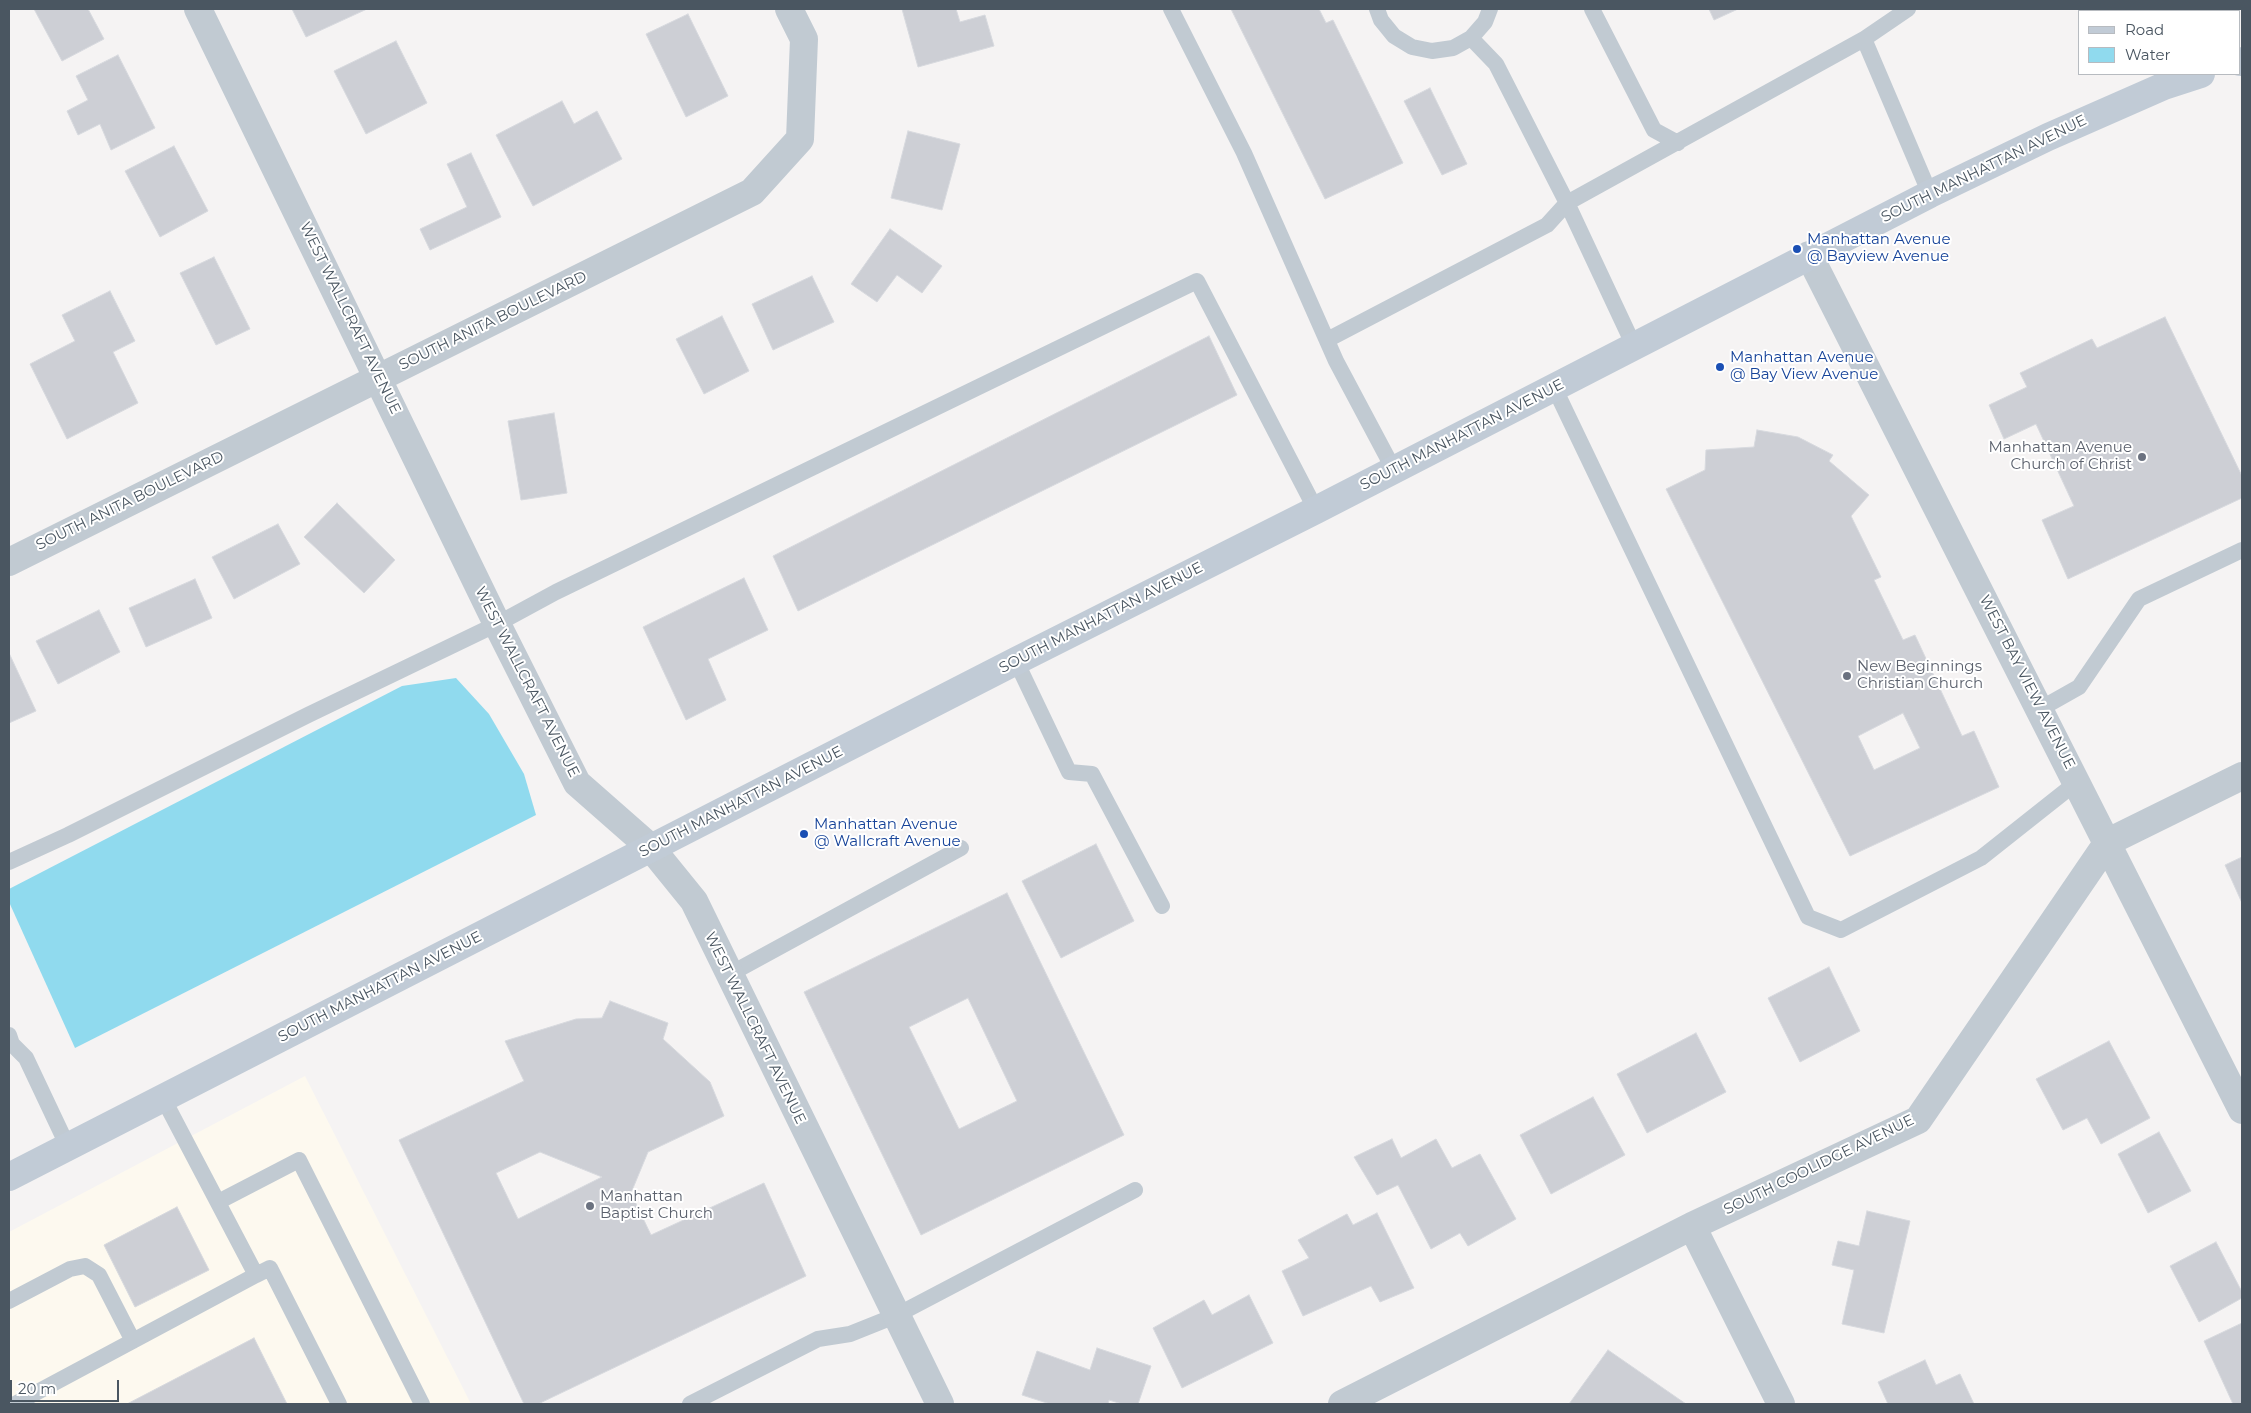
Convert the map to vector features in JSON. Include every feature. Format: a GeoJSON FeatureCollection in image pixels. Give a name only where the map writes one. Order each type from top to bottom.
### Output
{"type":"FeatureCollection","features":[{"type":"Feature","properties":{"kind":"main road","name":"SOUTH MANHATTAN AVENUE"},"geometry":{"type":"LineString","coordinates":[[9,1178],[1930,194],[2048,137],[2184,76]]}},
{"type":"Feature","properties":{"kind":"street","name":"WEST WALLCRAFT AVENUE"},"geometry":{"type":"LineString","coordinates":[[198,9],[497,624],[577,783],[651,848],[694,901],[895,1316],[940,1404]]}},
{"type":"Feature","properties":{"kind":"street","name":"SOUTH ANITA BOULEVARD"},"geometry":{"type":"LineString","coordinates":[[9,562],[752,192],[800,139],[804,40],[789,9]]}},
{"type":"Feature","properties":{"kind":"street","name":"WEST BAY VIEW AVENUE"},"geometry":{"type":"LineString","coordinates":[[1809,256],[2108,842],[2242,1110]]}},
{"type":"Feature","properties":{"kind":"street","name":"SOUTH COOLIDGE AVENUE"},"geometry":{"type":"LineString","coordinates":[[1342,1404],[1692,1226],[1918,1120],[2108,842],[2242,776]]}},
{"type":"Feature","properties":{"kind":"street"},"geometry":{"type":"LineString","coordinates":[[1692,1226],[1781,1404]]}},
{"type":"Feature","properties":{"kind":"lane"},"geometry":{"type":"LineString","coordinates":[[1171,9],[1244,153],[1326,340],[1394,470]]}},
{"type":"Feature","properties":{"kind":"lane"},"geometry":{"type":"LineString","coordinates":[[1377,9],[1381,20],[1394,36],[1412,47],[1432,51],[1453,48],[1471,38],[1485,22],[1490,9]]}},
{"type":"Feature","properties":{"kind":"lane"},"geometry":{"type":"LineString","coordinates":[[1592,9],[1654,130],[1678,143]]}},
{"type":"Feature","properties":{"kind":"lane"},"geometry":{"type":"LineString","coordinates":[[1326,340],[1547,226],[1566,203],[1864,39],[1908,9]]}},
{"type":"Feature","properties":{"kind":"lane"},"geometry":{"type":"LineString","coordinates":[[1471,38],[1496,64],[1566,203],[1634,346]]}},
{"type":"Feature","properties":{"kind":"lane"},"geometry":{"type":"LineString","coordinates":[[1864,39],[1930,194]]}},
{"type":"Feature","properties":{"kind":"lane"},"geometry":{"type":"LineString","coordinates":[[9,862],[68,835],[308,715],[497,624],[556,592],[1197,281],[1316,510]]}},
{"type":"Feature","properties":{"kind":"lane"},"geometry":{"type":"LineString","coordinates":[[1554,387],[1808,917],[1841,930],[1980,858],[2077,782]]}},
{"type":"Feature","properties":{"kind":"lane"},"geometry":{"type":"LineString","coordinates":[[2040,709],[2079,687],[2139,599],[2242,550]]}},
{"type":"Feature","properties":{"kind":"lane"},"geometry":{"type":"LineString","coordinates":[[1016,661],[1069,772],[1092,774],[1162,906]]}},
{"type":"Feature","properties":{"kind":"lane"},"geometry":{"type":"LineString","coordinates":[[730,974],[961,848]]}},
{"type":"Feature","properties":{"kind":"lane"},"geometry":{"type":"LineString","coordinates":[[10,1042],[26,1058],[68,1147]]}},
{"type":"Feature","properties":{"kind":"lane"},"geometry":{"type":"LineString","coordinates":[[163,1098],[256,1274]]}},
{"type":"Feature","properties":{"kind":"lane"},"geometry":{"type":"LineString","coordinates":[[218,1202],[299,1160],[422,1404]]}},
{"type":"Feature","properties":{"kind":"lane"},"geometry":{"type":"LineString","coordinates":[[690,1404],[818,1339],[850,1334],[895,1316],[1135,1190]]}},
{"type":"Feature","properties":{"kind":"lane"},"geometry":{"type":"LineString","coordinates":[[9,1301],[70,1269],[85,1266],[99,1275],[133,1341]]}},
{"type":"Feature","properties":{"kind":"lane"},"geometry":{"type":"LineString","coordinates":[[15,1404],[270,1268],[339,1404]]}},
{"type":"Feature","properties":{"kind":"shaded area"},"geometry":{"type":"Polygon","coordinates":[[[305,1076],[471,1404],[9,1404],[9,1232],[305,1076]]]}},
{"type":"Feature","properties":{"kind":"water"},"geometry":{"type":"Polygon","coordinates":[[[456,678],[489,714],[524,774],[536,815],[75,1048],[9,902],[9,889],[402,686],[456,678]]]}},
{"type":"Feature","properties":{"kind":"building"},"geometry":{"type":"Polygon","coordinates":[[[34,9],[88,9],[104,39],[62,61],[34,9]]]}},
{"type":"Feature","properties":{"kind":"building"},"geometry":{"type":"Polygon","coordinates":[[[292,9],[367,9],[306,37],[292,9]]]}},
{"type":"Feature","properties":{"kind":"building"},"geometry":{"type":"Polygon","coordinates":[[[902,9],[956,9],[960,22],[985,15],[994,46],[918,67],[902,9]]]}},
{"type":"Feature","properties":{"kind":"building"},"geometry":{"type":"Polygon","coordinates":[[[1231,9],[1319,9],[1326,23],[1333,20],[1403,163],[1325,199],[1231,9]]]}},
{"type":"Feature","properties":{"kind":"building"},"geometry":{"type":"Polygon","coordinates":[[[1709,9],[1738,9],[1714,20],[1709,9]]]}},
{"type":"Feature","properties":{"kind":"building"},"geometry":{"type":"Polygon","coordinates":[[[688,14],[728,96],[686,117],[646,34],[688,14]]]}},
{"type":"Feature","properties":{"kind":"building"},"geometry":{"type":"Polygon","coordinates":[[[396,41],[427,103],[366,134],[334,71],[396,41]]]}},
{"type":"Feature","properties":{"kind":"building"},"geometry":{"type":"Polygon","coordinates":[[[118,55],[155,128],[111,150],[100,124],[78,135],[67,111],[88,100],[76,76],[118,55]]]}},
{"type":"Feature","properties":{"kind":"building"},"geometry":{"type":"Polygon","coordinates":[[[1430,88],[1467,164],[1442,175],[1404,101],[1430,88]]]}},
{"type":"Feature","properties":{"kind":"building"},"geometry":{"type":"Polygon","coordinates":[[[562,101],[574,124],[597,111],[622,159],[533,206],[496,135],[562,101]]]}},
{"type":"Feature","properties":{"kind":"building"},"geometry":{"type":"Polygon","coordinates":[[[908,131],[960,144],[942,210],[891,198],[908,131]]]}},
{"type":"Feature","properties":{"kind":"building"},"geometry":{"type":"Polygon","coordinates":[[[174,146],[208,211],[160,237],[125,171],[174,146]]]}},
{"type":"Feature","properties":{"kind":"building"},"geometry":{"type":"Polygon","coordinates":[[[471,153],[501,217],[430,250],[420,229],[467,207],[447,164],[471,153]]]}},
{"type":"Feature","properties":{"kind":"building"},"geometry":{"type":"Polygon","coordinates":[[[890,229],[942,266],[922,293],[897,275],[877,302],[851,284],[890,229]]]}},
{"type":"Feature","properties":{"kind":"building"},"geometry":{"type":"Polygon","coordinates":[[[214,257],[250,329],[216,345],[180,273],[214,257]]]}},
{"type":"Feature","properties":{"kind":"building"},"geometry":{"type":"Polygon","coordinates":[[[812,276],[834,322],[773,350],[752,304],[812,276]]]}},
{"type":"Feature","properties":{"kind":"building"},"geometry":{"type":"Polygon","coordinates":[[[110,291],[135,341],[113,352],[138,403],[67,439],[30,364],[75,341],[62,315],[110,291]]]}},
{"type":"Feature","properties":{"kind":"building"},"geometry":{"type":"Polygon","coordinates":[[[722,316],[749,371],[704,394],[676,339],[722,316]]]}},
{"type":"Feature","properties":{"kind":"building","name":"Manhattan Avenue Church of Christ"},"geometry":{"type":"Polygon","coordinates":[[[2165,317],[2242,476],[2242,498],[2068,579],[2042,520],[2074,506],[2036,424],[2004,439],[1989,405],[2027,387],[2020,373],[2092,339],[2097,348],[2165,317]]]}},
{"type":"Feature","properties":{"kind":"building"},"geometry":{"type":"Polygon","coordinates":[[[1209,336],[1237,395],[798,611],[773,556],[1209,336]]]}},
{"type":"Feature","properties":{"kind":"building"},"geometry":{"type":"Polygon","coordinates":[[[554,413],[567,493],[521,500],[508,421],[554,413]]]}},
{"type":"Feature","properties":{"kind":"building","name":"New Beginnings Christian Church"},"geometry":{"type":"Polygon","coordinates":[[[1757,430],[1798,437],[1833,455],[1829,461],[1869,495],[1851,516],[1881,577],[1874,580],[1903,640],[1915,635],[1962,736],[1974,731],[1999,787],[1850,856],[1666,489],[1705,470],[1706,450],[1754,447],[1757,430]],[[1903,713],[1858,736],[1874,770],[1920,748],[1903,713]]]}},
{"type":"Feature","properties":{"kind":"building"},"geometry":{"type":"Polygon","coordinates":[[[337,503],[395,560],[364,593],[304,537],[337,503]]]}},
{"type":"Feature","properties":{"kind":"building"},"geometry":{"type":"Polygon","coordinates":[[[278,524],[300,564],[234,599],[212,557],[278,524]]]}},
{"type":"Feature","properties":{"kind":"building"},"geometry":{"type":"Polygon","coordinates":[[[744,578],[768,630],[708,659],[726,700],[686,720],[643,627],[744,578]]]}},
{"type":"Feature","properties":{"kind":"building"},"geometry":{"type":"Polygon","coordinates":[[[195,579],[212,618],[146,647],[129,608],[195,579]]]}},
{"type":"Feature","properties":{"kind":"building"},"geometry":{"type":"Polygon","coordinates":[[[99,610],[120,652],[58,684],[36,641],[99,610]]]}},
{"type":"Feature","properties":{"kind":"building"},"geometry":{"type":"Polygon","coordinates":[[[9,653],[36,711],[9,723],[9,653]]]}},
{"type":"Feature","properties":{"kind":"building"},"geometry":{"type":"Polygon","coordinates":[[[1096,844],[1134,921],[1061,958],[1022,881],[1096,844]]]}},
{"type":"Feature","properties":{"kind":"building"},"geometry":{"type":"Polygon","coordinates":[[[2242,857],[2242,903],[2225,865],[2242,857]]]}},
{"type":"Feature","properties":{"kind":"building"},"geometry":{"type":"Polygon","coordinates":[[[1007,893],[1124,1135],[921,1235],[804,992],[1007,893]],[[968,998],[909,1027],[959,1129],[1017,1101],[968,998]]]}},
{"type":"Feature","properties":{"kind":"building"},"geometry":{"type":"Polygon","coordinates":[[[1829,967],[1860,1031],[1800,1062],[1768,998],[1829,967]]]}},
{"type":"Feature","properties":{"kind":"building","name":"Manhattan Baptist Church"},"geometry":{"type":"Polygon","coordinates":[[[610,1001],[668,1023],[663,1039],[710,1082],[724,1116],[648,1152],[631,1193],[651,1235],[764,1183],[806,1276],[538,1404],[524,1404],[399,1140],[524,1081],[505,1041],[576,1019],[602,1018],[610,1001]],[[540,1152],[496,1173],[518,1219],[602,1177],[540,1152]]]}},
{"type":"Feature","properties":{"kind":"building"},"geometry":{"type":"Polygon","coordinates":[[[1696,1033],[1726,1092],[1647,1133],[1617,1074],[1696,1033]]]}},
{"type":"Feature","properties":{"kind":"building"},"geometry":{"type":"Polygon","coordinates":[[[2109,1041],[2150,1118],[2101,1144],[2087,1118],[2063,1130],[2036,1079],[2109,1041]]]}},
{"type":"Feature","properties":{"kind":"building"},"geometry":{"type":"Polygon","coordinates":[[[1593,1097],[1625,1155],[1551,1194],[1520,1135],[1593,1097]]]}},
{"type":"Feature","properties":{"kind":"building"},"geometry":{"type":"Polygon","coordinates":[[[2159,1132],[2191,1191],[2148,1213],[2118,1154],[2159,1132]]]}},
{"type":"Feature","properties":{"kind":"building"},"geometry":{"type":"Polygon","coordinates":[[[1392,1139],[1401,1158],[1436,1139],[1452,1168],[1480,1154],[1516,1219],[1468,1246],[1460,1233],[1431,1249],[1398,1185],[1377,1195],[1354,1157],[1392,1139]]]}},
{"type":"Feature","properties":{"kind":"building"},"geometry":{"type":"Polygon","coordinates":[[[177,1207],[209,1270],[135,1307],[104,1245],[177,1207]]]}},
{"type":"Feature","properties":{"kind":"building"},"geometry":{"type":"Polygon","coordinates":[[[1867,1211],[1910,1221],[1884,1333],[1842,1324],[1854,1270],[1832,1265],[1838,1241],[1859,1246],[1867,1211]]]}},
{"type":"Feature","properties":{"kind":"building"},"geometry":{"type":"Polygon","coordinates":[[[1377,1213],[1414,1288],[1380,1302],[1371,1286],[1303,1316],[1282,1271],[1309,1258],[1298,1240],[1347,1214],[1353,1225],[1377,1213]]]}},
{"type":"Feature","properties":{"kind":"building"},"geometry":{"type":"Polygon","coordinates":[[[2216,1242],[2242,1292],[2242,1298],[2199,1322],[2170,1266],[2216,1242]]]}},
{"type":"Feature","properties":{"kind":"building"},"geometry":{"type":"Polygon","coordinates":[[[1249,1295],[1273,1343],[1182,1388],[1153,1328],[1204,1300],[1212,1315],[1249,1295]]]}},
{"type":"Feature","properties":{"kind":"building"},"geometry":{"type":"Polygon","coordinates":[[[2242,1323],[2242,1404],[2233,1404],[2204,1341],[2242,1323]]]}},
{"type":"Feature","properties":{"kind":"building"},"geometry":{"type":"Polygon","coordinates":[[[254,1338],[287,1404],[127,1404],[254,1338]]]}},
{"type":"Feature","properties":{"kind":"building"},"geometry":{"type":"Polygon","coordinates":[[[1097,1348],[1151,1366],[1138,1404],[1122,1404],[1109,1400],[1108,1404],[1050,1404],[1022,1395],[1037,1351],[1090,1370],[1097,1348]]]}},
{"type":"Feature","properties":{"kind":"building"},"geometry":{"type":"Polygon","coordinates":[[[1608,1350],[1686,1404],[1569,1404],[1608,1350]]]}},
{"type":"Feature","properties":{"kind":"building"},"geometry":{"type":"Polygon","coordinates":[[[1925,1360],[1936,1385],[1960,1374],[1974,1404],[1888,1404],[1878,1382],[1925,1360]]]}},
{"type":"Feature","properties":{"kind":"place","name":"Manhattan Avenue @ Bayview Avenue"},"geometry":{"type":"Point","coordinates":[1797,249]}},
{"type":"Feature","properties":{"kind":"place","name":"Manhattan Avenue @ Bay View Avenue"},"geometry":{"type":"Point","coordinates":[1720,367]}},
{"type":"Feature","properties":{"kind":"place","name":"Manhattan Avenue Church of Christ"},"geometry":{"type":"Point","coordinates":[2142,457]}},
{"type":"Feature","properties":{"kind":"place","name":"New Beginnings Christian Church"},"geometry":{"type":"Point","coordinates":[1847,676]}},
{"type":"Feature","properties":{"kind":"place","name":"Manhattan Avenue @ Wallcraft Avenue"},"geometry":{"type":"Point","coordinates":[804,834]}},
{"type":"Feature","properties":{"kind":"place","name":"Manhattan Baptist Church"},"geometry":{"type":"Point","coordinates":[590,1206]}}]}
